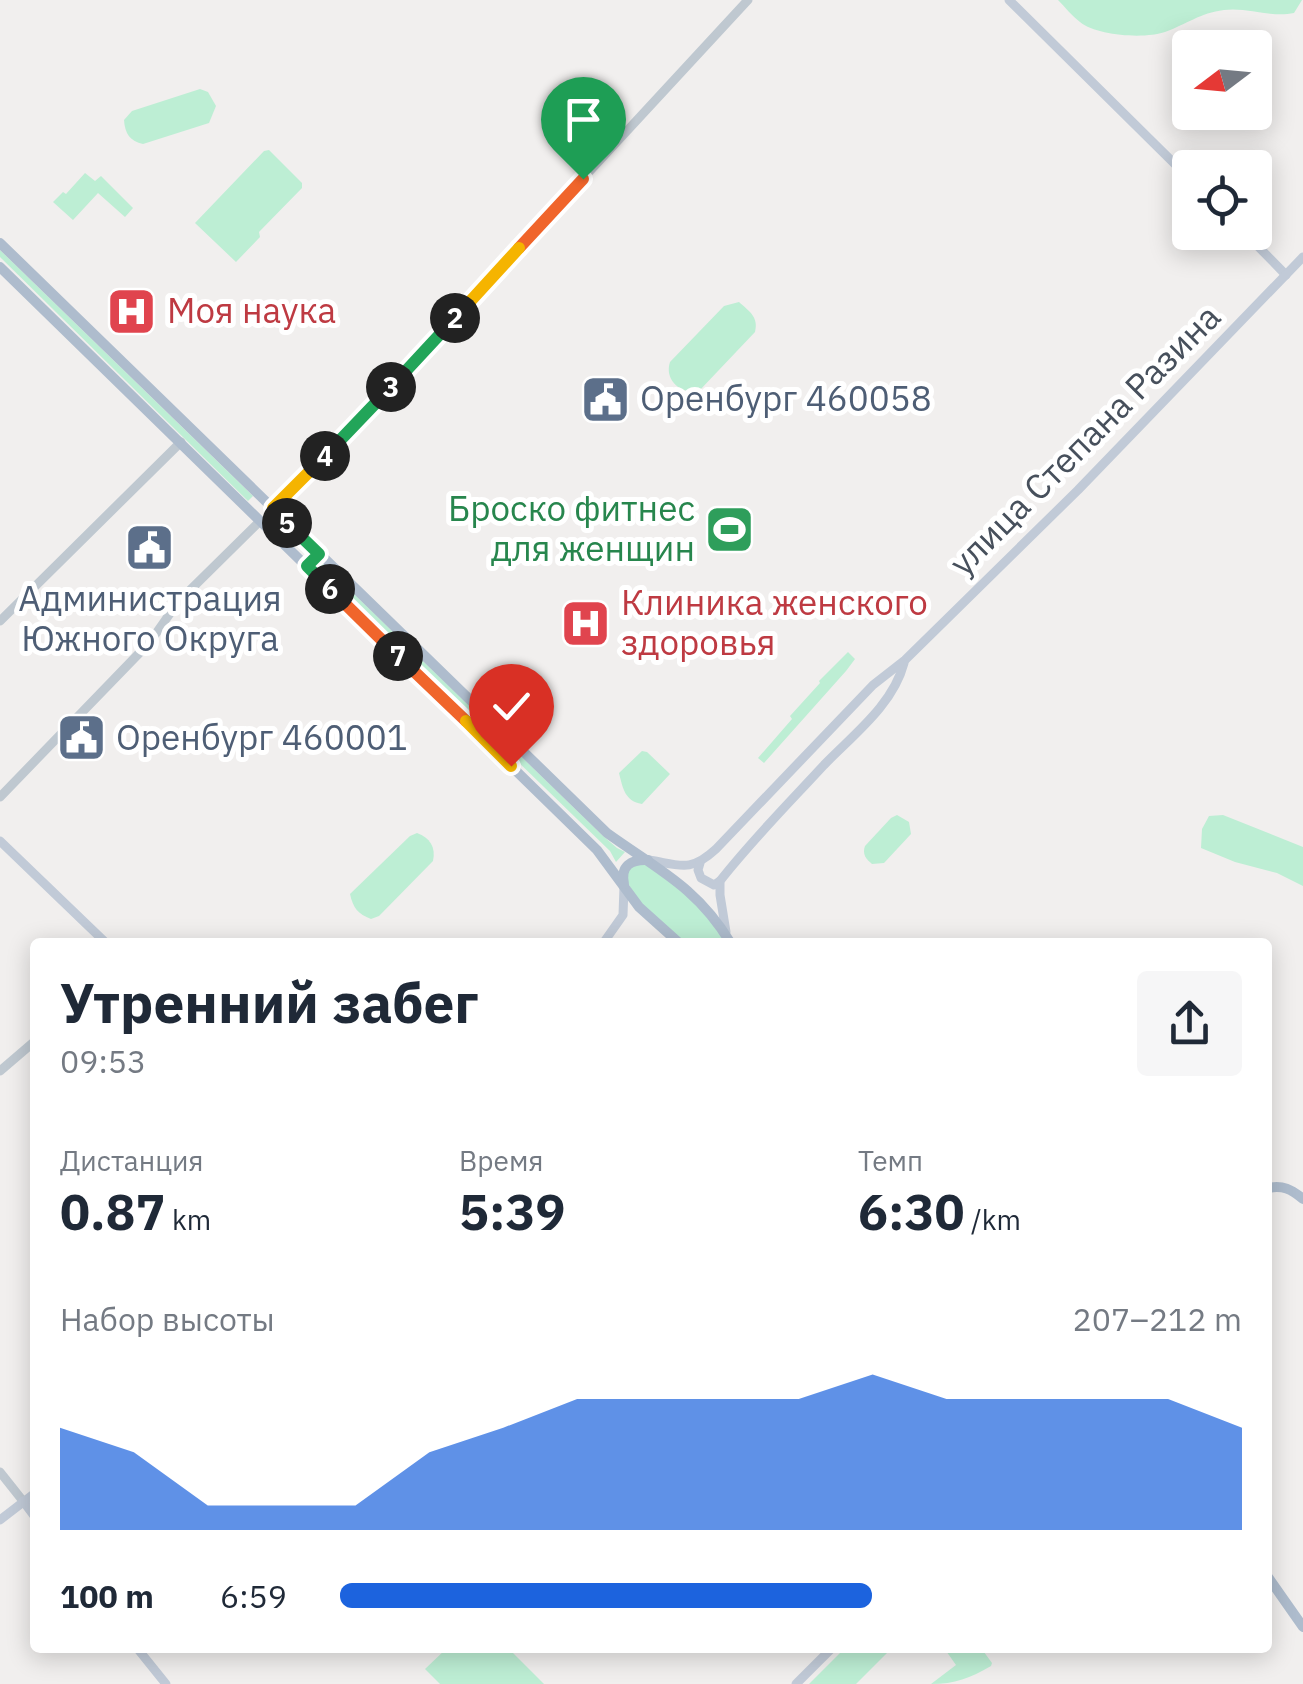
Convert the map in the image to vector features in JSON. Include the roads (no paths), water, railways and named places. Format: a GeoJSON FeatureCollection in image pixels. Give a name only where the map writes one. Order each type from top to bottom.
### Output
{"type":"FeatureCollection","features":[{"type":"Feature","properties":{"kind":"main road"},"geometry":{"type":"LineString","coordinates":[[1009,0],[1172,160]]}},
{"type":"Feature","properties":{"kind":"main road"},"geometry":{"type":"LineString","coordinates":[[0,243],[607,833],[699,900],[727,938]]}},
{"type":"Feature","properties":{"kind":"main road"},"geometry":{"type":"LineString","coordinates":[[1262,250],[1286,274]]}},
{"type":"Feature","properties":{"kind":"main road","name":"улица Степана Разина"},"geometry":{"type":"LineString","coordinates":[[700,864],[873,685],[905,660],[1078,490],[1303,257]]}},
{"type":"Feature","properties":{"kind":"main road"},"geometry":{"type":"LineString","coordinates":[[0,267],[597,850],[652,920],[673,938]]}},
{"type":"Feature","properties":{"kind":"main road"},"geometry":{"type":"LineString","coordinates":[[260,520],[273,508]]}},
{"type":"Feature","properties":{"kind":"main road"},"geometry":{"type":"LineString","coordinates":[[307,566],[319,554]]}},
{"type":"Feature","properties":{"kind":"main road","name":"улица Степана Разина"},"geometry":{"type":"LineString","coordinates":[[720,880],[887,699],[905,660]]}},
{"type":"Feature","properties":{"kind":"main road"},"geometry":{"type":"LineString","coordinates":[[0,841],[101,938]]}},
{"type":"Feature","properties":{"kind":"main road"},"geometry":{"type":"LineString","coordinates":[[607,938],[623,915],[626,865],[638,859],[680,866],[700,864],[701,878],[714,885],[720,880]]}},
{"type":"Feature","properties":{"kind":"main road"},"geometry":{"type":"LineString","coordinates":[[720,880],[728,938]]}},
{"type":"Feature","properties":{"kind":"main road"},"geometry":{"type":"LineString","coordinates":[[1272,1187],[1289,1188],[1303,1199]]}},
{"type":"Feature","properties":{"kind":"main road"},"geometry":{"type":"LineString","coordinates":[[0,1520],[30,1496]]}},
{"type":"Feature","properties":{"kind":"main road"},"geometry":{"type":"LineString","coordinates":[[23,1502],[30,1511]]}},
{"type":"Feature","properties":{"kind":"main road"},"geometry":{"type":"LineString","coordinates":[[1272,1583],[1303,1627]]}},
{"type":"Feature","properties":{"kind":"main road"},"geometry":{"type":"LineString","coordinates":[[141,1653],[166,1684]]}},
{"type":"Feature","properties":{"kind":"main road"},"geometry":{"type":"LineString","coordinates":[[796,1684],[822,1653]]}},
{"type":"Feature","properties":{"kind":"street"},"geometry":{"type":"LineString","coordinates":[[273,508],[356,425],[748,0]]}},
{"type":"Feature","properties":{"kind":"street"},"geometry":{"type":"LineString","coordinates":[[0,622],[181,442]]}},
{"type":"Feature","properties":{"kind":"street"},"geometry":{"type":"LineString","coordinates":[[0,797],[150,642],[178,602],[260,520]]}},
{"type":"Feature","properties":{"kind":"street"},"geometry":{"type":"LineString","coordinates":[[0,1071],[30,1045]]}},
{"type":"Feature","properties":{"kind":"street"},"geometry":{"type":"LineString","coordinates":[[0,1472],[23,1502]]}},
{"type":"Feature","properties":{"kind":"place","name":"Моя наука"},"geometry":{"type":"Point","coordinates":[132,311]}},
{"type":"Feature","properties":{"kind":"place","name":"Оренбург 460058"},"geometry":{"type":"Point","coordinates":[605,399]}},
{"type":"Feature","properties":{"kind":"place","name":"Броско фитнес для женщин"},"geometry":{"type":"Point","coordinates":[730,529]}},
{"type":"Feature","properties":{"kind":"place","name":"Администрация Южного Округа"},"geometry":{"type":"Point","coordinates":[150,547]}},
{"type":"Feature","properties":{"kind":"place","name":"Клиника женского здоровья"},"geometry":{"type":"Point","coordinates":[586,623]}},
{"type":"Feature","properties":{"kind":"place","name":"Оренбург 460001"},"geometry":{"type":"Point","coordinates":[81,738]}}]}
